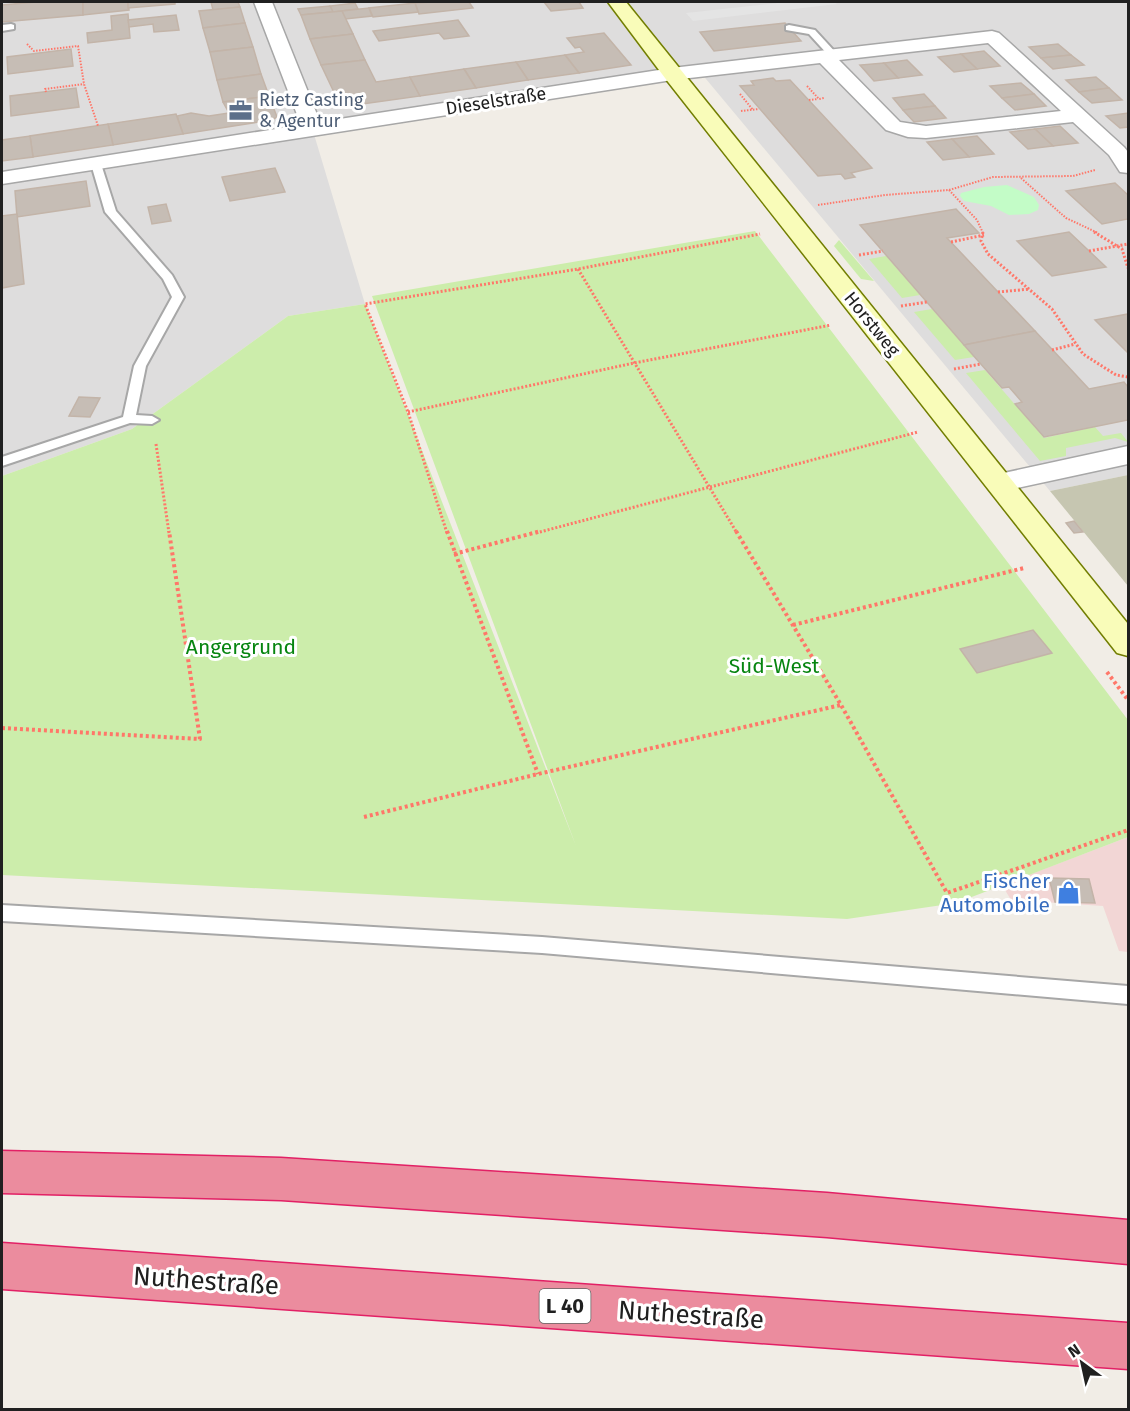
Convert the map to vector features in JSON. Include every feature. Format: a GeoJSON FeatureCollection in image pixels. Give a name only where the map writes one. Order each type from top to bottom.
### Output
{"type":"FeatureCollection","features":[{"type":"Feature","properties":{"kind":"highway"},"geometry":{"type":"LineString","coordinates":[[2,1172],[281,1179],[827,1215],[1128,1242]]}},
{"type":"Feature","properties":{"kind":"highway","name":"Nuthestraße"},"geometry":{"type":"LineString","coordinates":[[2,1266],[1128,1346]]}},
{"type":"Feature","properties":{"kind":"street"},"geometry":{"type":"LineString","coordinates":[[263,2],[313,130]]}},
{"type":"Feature","properties":{"kind":"street","name":"Horstweg"},"geometry":{"type":"LineString","coordinates":[[617,2],[1128,645]]}},
{"type":"Feature","properties":{"kind":"street","name":"Dieselstraße"},"geometry":{"type":"LineString","coordinates":[[2,178],[672,74],[992,37],[1077,114]]}},
{"type":"Feature","properties":{"kind":"street"},"geometry":{"type":"LineString","coordinates":[[828,56],[892,126],[908,131],[926,132],[1077,114],[1117,151],[1127,165]]}},
{"type":"Feature","properties":{"kind":"street"},"geometry":{"type":"LineString","coordinates":[[999,483],[1128,455]]}},
{"type":"Feature","properties":{"kind":"lane"},"geometry":{"type":"LineString","coordinates":[[789,28],[812,32],[828,56]]}},
{"type":"Feature","properties":{"kind":"lane"},"geometry":{"type":"LineString","coordinates":[[96,164],[111,213],[168,278],[178,297],[140,366],[129,419]]}},
{"type":"Feature","properties":{"kind":"lane"},"geometry":{"type":"LineString","coordinates":[[2,462],[129,419],[152,420]]}},
{"type":"Feature","properties":{"kind":"lane"},"geometry":{"type":"LineString","coordinates":[[2,913],[542,945],[1128,995]]}},
{"type":"Feature","properties":{"kind":"path"},"geometry":{"type":"LineString","coordinates":[[6,27],[34,51],[78,46],[84,84],[98,126]]}},
{"type":"Feature","properties":{"kind":"path"},"geometry":{"type":"LineString","coordinates":[[46,92],[45,89],[84,84]]}},
{"type":"Feature","properties":{"kind":"path"},"geometry":{"type":"LineString","coordinates":[[809,100],[819,99]]}},
{"type":"Feature","properties":{"kind":"path"},"geometry":{"type":"LineString","coordinates":[[737,112],[759,109]]}},
{"type":"Feature","properties":{"kind":"path"},"geometry":{"type":"LineString","coordinates":[[538,774],[454,554],[408,412],[365,304],[578,269],[885,195],[949,190],[993,177],[1073,176],[1127,165]]}},
{"type":"Feature","properties":{"kind":"path"},"geometry":{"type":"LineString","coordinates":[[1020,177],[1035,185],[1066,219],[1119,245],[1124,250],[1128,268]]}},
{"type":"Feature","properties":{"kind":"path"},"geometry":{"type":"LineString","coordinates":[[949,190],[956,201],[979,218],[984,235],[981,241],[988,254],[1052,309],[1075,344],[1096,364],[1116,375],[1128,377]]}},
{"type":"Feature","properties":{"kind":"path"},"geometry":{"type":"LineString","coordinates":[[951,242],[984,235]]}},
{"type":"Feature","properties":{"kind":"path"},"geometry":{"type":"LineString","coordinates":[[1089,251],[1128,244]]}},
{"type":"Feature","properties":{"kind":"path"},"geometry":{"type":"LineString","coordinates":[[858,255],[883,251]]}},
{"type":"Feature","properties":{"kind":"path"},"geometry":{"type":"LineString","coordinates":[[578,269],[841,705],[947,893],[1128,830]]}},
{"type":"Feature","properties":{"kind":"path"},"geometry":{"type":"LineString","coordinates":[[998,292],[1031,289]]}},
{"type":"Feature","properties":{"kind":"path"},"geometry":{"type":"LineString","coordinates":[[901,306],[927,302]]}},
{"type":"Feature","properties":{"kind":"path"},"geometry":{"type":"LineString","coordinates":[[408,412],[634,363],[867,318]]}},
{"type":"Feature","properties":{"kind":"path"},"geometry":{"type":"LineString","coordinates":[[1052,350],[1075,344]]}},
{"type":"Feature","properties":{"kind":"path"},"geometry":{"type":"LineString","coordinates":[[954,369],[981,364]]}},
{"type":"Feature","properties":{"kind":"path"},"geometry":{"type":"LineString","coordinates":[[2,728],[200,739],[152,420]]}},
{"type":"Feature","properties":{"kind":"path"},"geometry":{"type":"LineString","coordinates":[[454,554],[924,431]]}},
{"type":"Feature","properties":{"kind":"path"},"geometry":{"type":"LineString","coordinates":[[793,625],[1024,568]]}},
{"type":"Feature","properties":{"kind":"path"},"geometry":{"type":"LineString","coordinates":[[364,817],[538,774],[841,705]]}},
{"type":"Feature","properties":{"kind":"shaded area"},"geometry":{"type":"Polygon","coordinates":[[[2,2],[1128,2],[1128,475],[1050,491],[701,73],[313,131],[365,304],[288,316],[132,429],[2,476],[2,2]]]}},
{"type":"Feature","properties":{"kind":"shaded area"},"geometry":{"type":"Polygon","coordinates":[[[788,2],[834,2],[837,4],[693,21],[686,13],[788,2]]]}},
{"type":"Feature","properties":{"kind":"shaded area"},"geometry":{"type":"Polygon","coordinates":[[[1128,475],[1128,586],[1050,491],[1128,475]]]}},
{"type":"Feature","properties":{"kind":"shaded area","name":"Fischer Automobile"},"geometry":{"type":"Polygon","coordinates":[[[1128,837],[1128,952],[1119,951],[1103,906],[1011,900],[1002,885],[1128,837]]]}},
{"type":"Feature","properties":{"kind":"green space"},"geometry":{"type":"Polygon","coordinates":[[[1007,185],[1034,197],[1039,205],[1038,210],[1029,214],[1009,215],[991,206],[964,201],[960,196],[961,193],[984,187],[1007,185]]]}},
{"type":"Feature","properties":{"kind":"green space"},"geometry":{"type":"Polygon","coordinates":[[[755,231],[1128,720],[1128,837],[956,903],[847,919],[2,875],[2,476],[132,429],[288,316],[365,304],[576,846],[372,296],[755,231]]]}},
{"type":"Feature","properties":{"kind":"green space"},"geometry":{"type":"Polygon","coordinates":[[[839,240],[874,281],[861,279],[834,246],[839,240]]]}},
{"type":"Feature","properties":{"kind":"green space"},"geometry":{"type":"Polygon","coordinates":[[[886,256],[920,295],[902,298],[869,259],[886,256]]]}},
{"type":"Feature","properties":{"kind":"green space"},"geometry":{"type":"Polygon","coordinates":[[[932,309],[974,357],[955,360],[914,312],[932,309]]]}},
{"type":"Feature","properties":{"kind":"green space"},"geometry":{"type":"Polygon","coordinates":[[[985,370],[1044,438],[1095,427],[1103,436],[1121,433],[1128,442],[1115,438],[1066,448],[1066,456],[1040,461],[966,373],[985,370]]]}},
{"type":"Feature","properties":{"kind":"building"},"geometry":{"type":"Polygon","coordinates":[[[83,2],[83,15],[2,22],[2,5],[83,2]]]}},
{"type":"Feature","properties":{"kind":"building"},"geometry":{"type":"Polygon","coordinates":[[[83,2],[128,2],[129,10],[83,15],[83,2]]]}},
{"type":"Feature","properties":{"kind":"building"},"geometry":{"type":"Polygon","coordinates":[[[128,2],[175,2],[175,4],[128,8],[128,2]]]}},
{"type":"Feature","properties":{"kind":"building"},"geometry":{"type":"Polygon","coordinates":[[[211,2],[238,2],[240,7],[213,10],[211,2]]]}},
{"type":"Feature","properties":{"kind":"building"},"geometry":{"type":"Polygon","coordinates":[[[469,2],[473,8],[419,14],[415,3],[469,2]]]}},
{"type":"Feature","properties":{"kind":"building"},"geometry":{"type":"Polygon","coordinates":[[[544,2],[579,2],[583,8],[551,11],[544,2]]]}},
{"type":"Feature","properties":{"kind":"building"},"geometry":{"type":"Polygon","coordinates":[[[355,3],[358,9],[333,12],[330,6],[355,3]]]}},
{"type":"Feature","properties":{"kind":"building"},"geometry":{"type":"Polygon","coordinates":[[[415,3],[418,12],[373,17],[369,8],[415,3]]]}},
{"type":"Feature","properties":{"kind":"building"},"geometry":{"type":"Polygon","coordinates":[[[330,6],[333,12],[301,15],[298,9],[330,6]]]}},
{"type":"Feature","properties":{"kind":"building"},"geometry":{"type":"Polygon","coordinates":[[[240,7],[245,23],[203,28],[199,11],[240,7]]]}},
{"type":"Feature","properties":{"kind":"building"},"geometry":{"type":"Polygon","coordinates":[[[369,8],[372,16],[345,19],[342,11],[369,8]]]}},
{"type":"Feature","properties":{"kind":"building"},"geometry":{"type":"Polygon","coordinates":[[[342,11],[353,34],[310,39],[301,15],[342,11]]]}},
{"type":"Feature","properties":{"kind":"building"},"geometry":{"type":"Polygon","coordinates":[[[128,14],[130,38],[88,43],[87,33],[112,30],[111,16],[128,14]]]}},
{"type":"Feature","properties":{"kind":"building"},"geometry":{"type":"Polygon","coordinates":[[[176,15],[179,30],[154,32],[153,24],[129,27],[128,20],[176,15]]]}},
{"type":"Feature","properties":{"kind":"building"},"geometry":{"type":"Polygon","coordinates":[[[458,20],[469,36],[444,39],[439,33],[379,41],[373,31],[458,20]]]}},
{"type":"Feature","properties":{"kind":"building"},"geometry":{"type":"Polygon","coordinates":[[[245,23],[253,47],[210,52],[203,28],[245,23]]]}},
{"type":"Feature","properties":{"kind":"building"},"geometry":{"type":"Polygon","coordinates":[[[785,23],[801,41],[714,51],[700,32],[785,23]]]}},
{"type":"Feature","properties":{"kind":"building"},"geometry":{"type":"Polygon","coordinates":[[[604,33],[631,65],[579,73],[565,55],[584,52],[580,47],[575,48],[567,38],[604,33]]]}},
{"type":"Feature","properties":{"kind":"building"},"geometry":{"type":"Polygon","coordinates":[[[353,34],[365,60],[321,65],[310,39],[353,34]]]}},
{"type":"Feature","properties":{"kind":"building"},"geometry":{"type":"Polygon","coordinates":[[[1058,44],[1071,55],[1041,58],[1029,47],[1058,44]]]}},
{"type":"Feature","properties":{"kind":"building"},"geometry":{"type":"Polygon","coordinates":[[[253,47],[261,74],[217,80],[210,52],[253,47]]]}},
{"type":"Feature","properties":{"kind":"building"},"geometry":{"type":"Polygon","coordinates":[[[71,49],[73,66],[8,74],[7,57],[71,49]]]}},
{"type":"Feature","properties":{"kind":"building"},"geometry":{"type":"Polygon","coordinates":[[[984,51],[1000,66],[977,69],[961,54],[984,51]]]}},
{"type":"Feature","properties":{"kind":"building"},"geometry":{"type":"Polygon","coordinates":[[[961,54],[977,69],[954,72],[938,57],[961,54]]]}},
{"type":"Feature","properties":{"kind":"building"},"geometry":{"type":"Polygon","coordinates":[[[565,55],[579,73],[528,80],[516,62],[565,55]]]}},
{"type":"Feature","properties":{"kind":"building"},"geometry":{"type":"Polygon","coordinates":[[[1071,55],[1084,65],[1053,69],[1041,58],[1071,55]]]}},
{"type":"Feature","properties":{"kind":"building"},"geometry":{"type":"Polygon","coordinates":[[[365,60],[376,82],[410,77],[420,96],[341,107],[321,65],[365,60]]]}},
{"type":"Feature","properties":{"kind":"building"},"geometry":{"type":"Polygon","coordinates":[[[907,60],[922,75],[898,78],[884,63],[907,60]]]}},
{"type":"Feature","properties":{"kind":"building"},"geometry":{"type":"Polygon","coordinates":[[[516,62],[528,80],[476,88],[464,69],[516,62]]]}},
{"type":"Feature","properties":{"kind":"building"},"geometry":{"type":"Polygon","coordinates":[[[884,63],[898,78],[874,81],[860,65],[884,63]]]}},
{"type":"Feature","properties":{"kind":"building"},"geometry":{"type":"Polygon","coordinates":[[[464,69],[476,88],[420,96],[410,77],[464,69]]]}},
{"type":"Feature","properties":{"kind":"building"},"geometry":{"type":"Polygon","coordinates":[[[261,74],[269,96],[223,102],[217,80],[261,74]]]}},
{"type":"Feature","properties":{"kind":"building"},"geometry":{"type":"Polygon","coordinates":[[[1096,77],[1109,88],[1079,92],[1066,80],[1096,77]]]}},
{"type":"Feature","properties":{"kind":"building"},"geometry":{"type":"Polygon","coordinates":[[[773,78],[776,81],[790,80],[872,168],[851,173],[855,177],[845,179],[841,174],[818,176],[740,86],[754,85],[751,81],[773,78]]]}},
{"type":"Feature","properties":{"kind":"building"},"geometry":{"type":"Polygon","coordinates":[[[1021,83],[1034,94],[1002,98],[990,86],[1021,83]]]}},
{"type":"Feature","properties":{"kind":"building"},"geometry":{"type":"Polygon","coordinates":[[[76,88],[79,107],[11,116],[10,96],[76,88]]]}},
{"type":"Feature","properties":{"kind":"building"},"geometry":{"type":"Polygon","coordinates":[[[1109,88],[1122,100],[1092,103],[1079,92],[1109,88]]]}},
{"type":"Feature","properties":{"kind":"building"},"geometry":{"type":"Polygon","coordinates":[[[924,94],[935,106],[903,110],[893,98],[924,94]]]}},
{"type":"Feature","properties":{"kind":"building"},"geometry":{"type":"Polygon","coordinates":[[[1034,94],[1046,106],[1015,110],[1002,98],[1034,94]]]}},
{"type":"Feature","properties":{"kind":"building"},"geometry":{"type":"Polygon","coordinates":[[[269,96],[277,117],[272,120],[183,134],[177,116],[191,113],[209,116],[229,113],[223,102],[269,96]]]}},
{"type":"Feature","properties":{"kind":"building"},"geometry":{"type":"Polygon","coordinates":[[[935,106],[946,118],[914,122],[903,110],[935,106]]]}},
{"type":"Feature","properties":{"kind":"building"},"geometry":{"type":"Polygon","coordinates":[[[1128,113],[1128,127],[1120,128],[1106,116],[1128,113]]]}},
{"type":"Feature","properties":{"kind":"building"},"geometry":{"type":"Polygon","coordinates":[[[176,114],[183,134],[113,145],[108,124],[176,114]]]}},
{"type":"Feature","properties":{"kind":"building"},"geometry":{"type":"Polygon","coordinates":[[[108,124],[113,145],[33,157],[30,136],[108,124]]]}},
{"type":"Feature","properties":{"kind":"building"},"geometry":{"type":"Polygon","coordinates":[[[1060,126],[1078,143],[1053,146],[1035,129],[1060,126]]]}},
{"type":"Feature","properties":{"kind":"building"},"geometry":{"type":"Polygon","coordinates":[[[1035,129],[1053,146],[1028,149],[1010,132],[1035,129]]]}},
{"type":"Feature","properties":{"kind":"building"},"geometry":{"type":"Polygon","coordinates":[[[30,136],[33,157],[2,161],[2,140],[30,136]]]}},
{"type":"Feature","properties":{"kind":"building"},"geometry":{"type":"Polygon","coordinates":[[[977,136],[994,154],[969,157],[952,139],[977,136]]]}},
{"type":"Feature","properties":{"kind":"building"},"geometry":{"type":"Polygon","coordinates":[[[952,139],[969,157],[943,160],[927,142],[952,139]]]}},
{"type":"Feature","properties":{"kind":"building"},"geometry":{"type":"Polygon","coordinates":[[[275,168],[285,192],[230,201],[222,177],[275,168]]]}},
{"type":"Feature","properties":{"kind":"building"},"geometry":{"type":"Polygon","coordinates":[[[86,181],[90,206],[17,217],[15,191],[86,181]]]}},
{"type":"Feature","properties":{"kind":"building"},"geometry":{"type":"Polygon","coordinates":[[[1115,183],[1128,195],[1128,219],[1102,224],[1066,191],[1115,183]]]}},
{"type":"Feature","properties":{"kind":"building"},"geometry":{"type":"Polygon","coordinates":[[[166,204],[171,221],[152,224],[148,207],[166,204]]]}},
{"type":"Feature","properties":{"kind":"building"},"geometry":{"type":"Polygon","coordinates":[[[956,209],[979,233],[947,238],[1035,331],[964,345],[860,225],[956,209]]]}},
{"type":"Feature","properties":{"kind":"building"},"geometry":{"type":"Polygon","coordinates":[[[17,214],[24,284],[2,288],[2,216],[17,214]]]}},
{"type":"Feature","properties":{"kind":"building"},"geometry":{"type":"Polygon","coordinates":[[[1069,232],[1106,267],[1052,276],[1017,241],[1069,232]]]}},
{"type":"Feature","properties":{"kind":"building"},"geometry":{"type":"Polygon","coordinates":[[[1128,314],[1128,353],[1095,320],[1128,314]]]}},
{"type":"Feature","properties":{"kind":"building"},"geometry":{"type":"Polygon","coordinates":[[[1035,331],[1089,389],[1124,382],[1128,387],[1128,420],[1044,437],[1015,404],[1022,402],[1009,387],[1002,388],[964,345],[1035,331]]]}},
{"type":"Feature","properties":{"kind":"building"},"geometry":{"type":"Polygon","coordinates":[[[79,397],[100,398],[90,417],[69,416],[79,397]]]}},
{"type":"Feature","properties":{"kind":"building"},"geometry":{"type":"Polygon","coordinates":[[[1074,521],[1083,532],[1074,533],[1066,523],[1074,521]]]}},
{"type":"Feature","properties":{"kind":"building"},"geometry":{"type":"Polygon","coordinates":[[[1033,630],[1052,653],[977,673],[960,649],[1033,630]]]}},
{"type":"Feature","properties":{"kind":"building"},"geometry":{"type":"Polygon","coordinates":[[[1049,878],[1089,879],[1095,903],[1055,902],[1049,878]]]}},
{"type":"Feature","properties":{"kind":"place","name":"Rietz Casting & Agentur"},"geometry":{"type":"Point","coordinates":[241,110]}},
{"type":"Feature","properties":{"kind":"place","name":"Fischer Automobile"},"geometry":{"type":"Point","coordinates":[1068,893]}},
{"type":"Feature","properties":{"kind":"park label","name":"Angergrund"},"geometry":{"type":"Point","coordinates":[241,647]}},
{"type":"Feature","properties":{"kind":"park label","name":"Süd-West"},"geometry":{"type":"Point","coordinates":[774,666]}}]}
